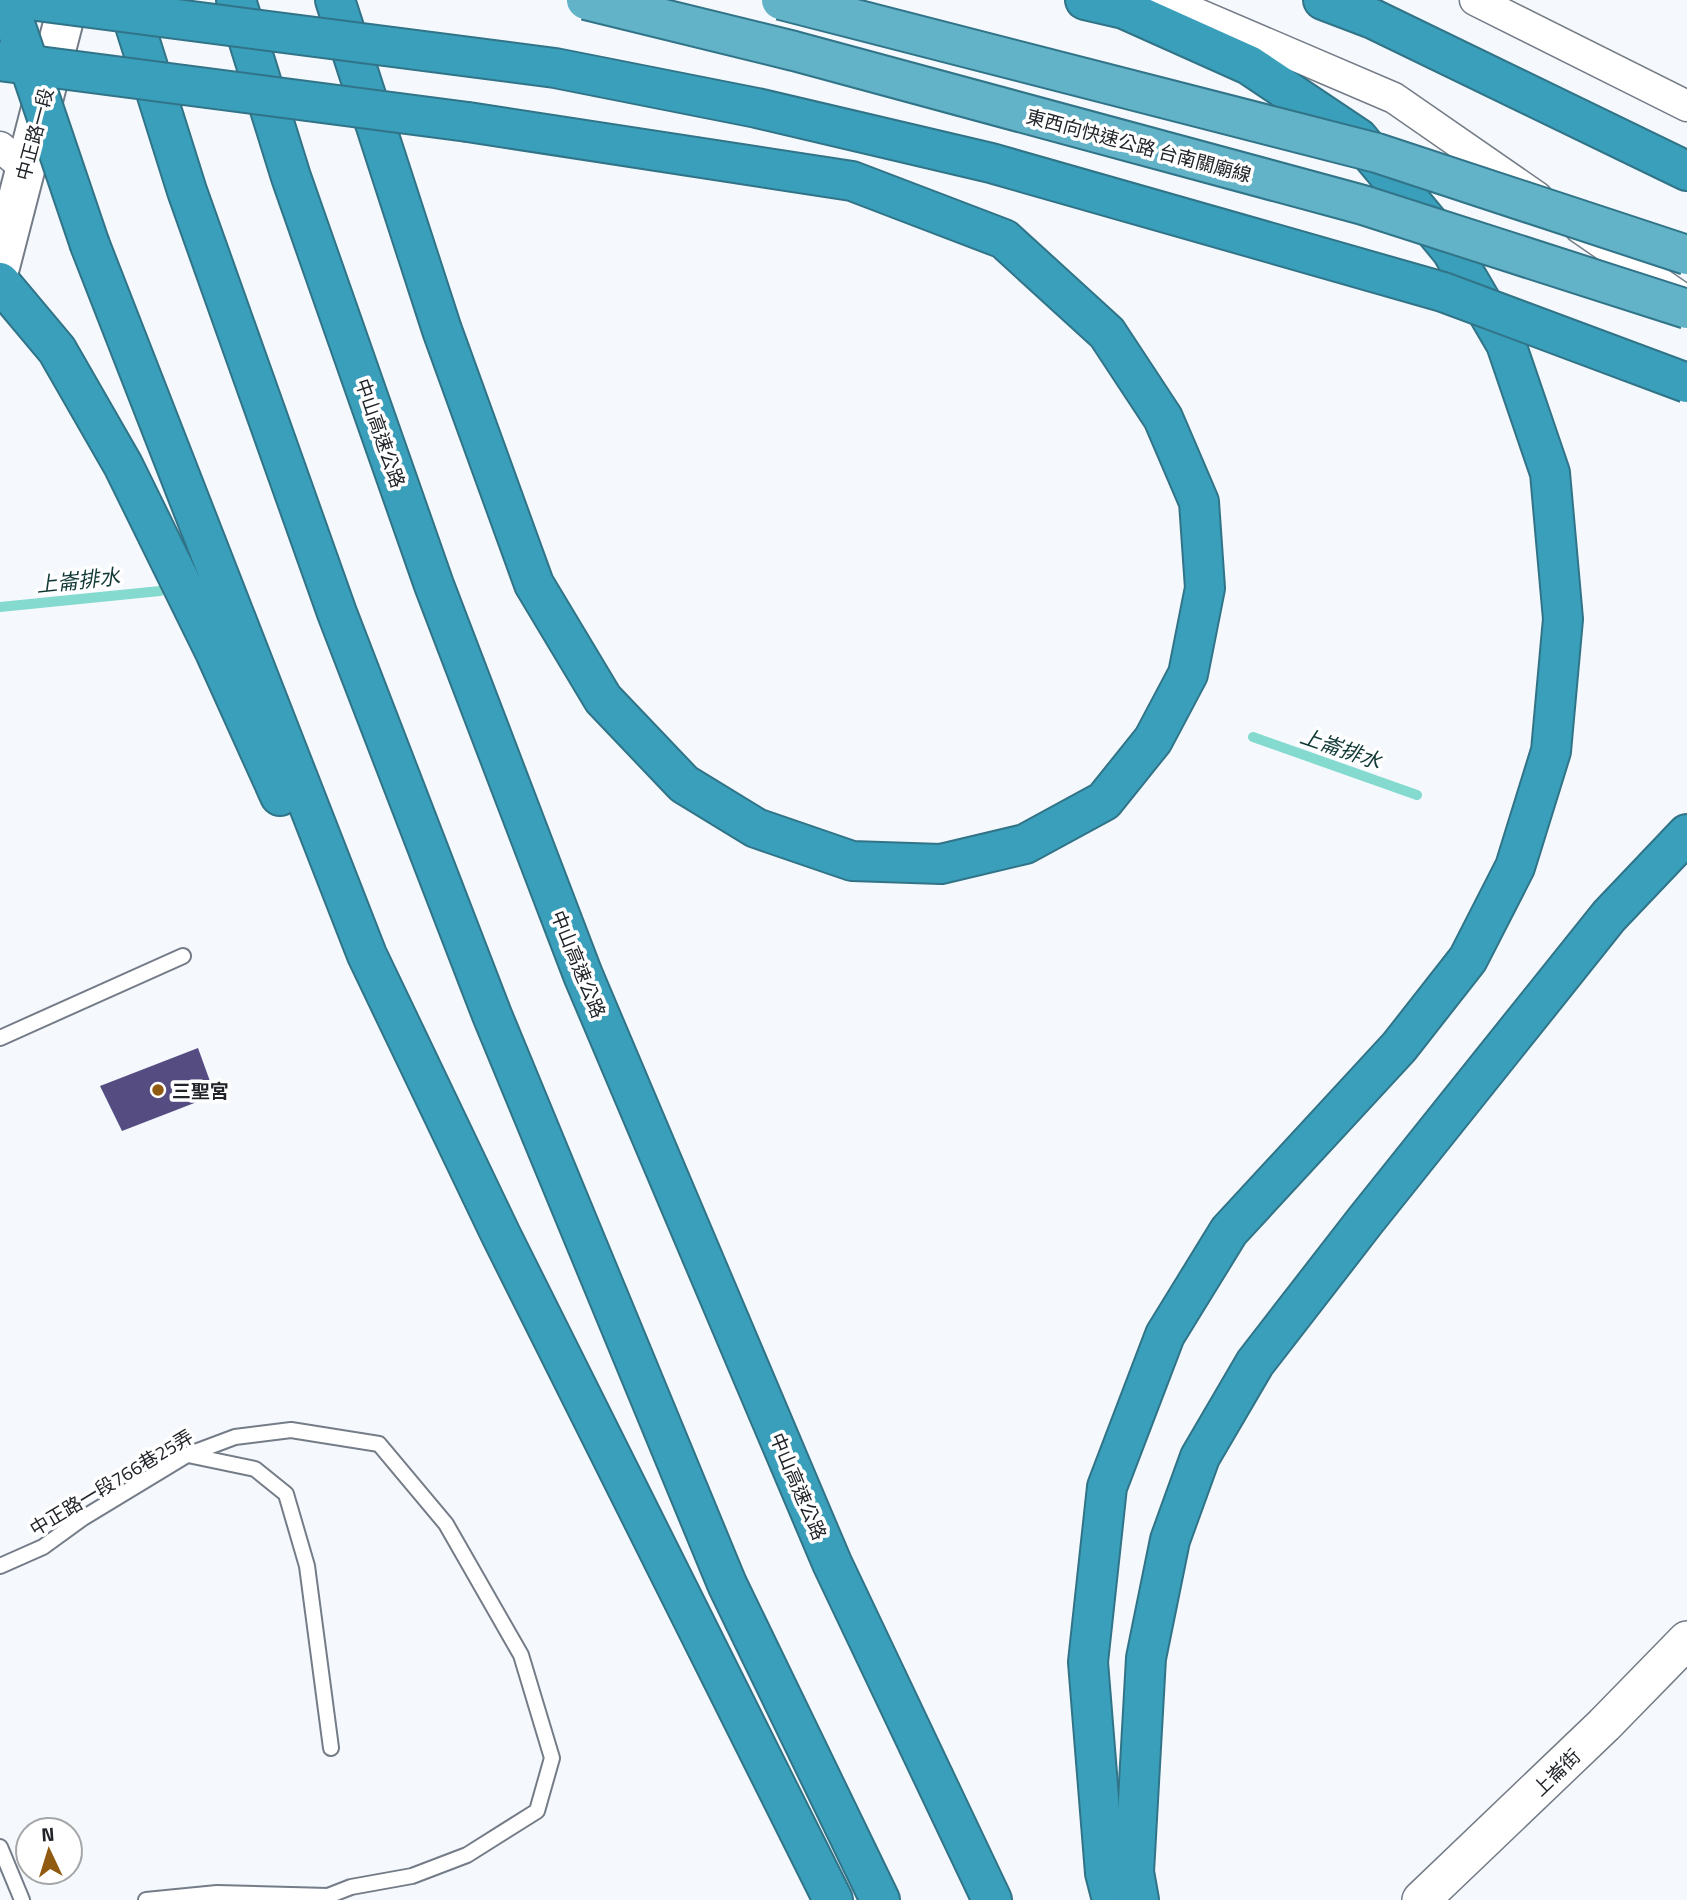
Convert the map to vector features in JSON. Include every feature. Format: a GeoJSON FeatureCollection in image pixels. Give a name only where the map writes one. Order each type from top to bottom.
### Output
{"type":"FeatureCollection","features":[{"type":"Feature","properties":{"kind":"highway"},"geometry":{"type":"LineString","coordinates":[[7,0],[90,246],[367,956],[501,1235],[833,1900]]}},
{"type":"Feature","properties":{"kind":"highway"},"geometry":{"type":"LineString","coordinates":[[29,0],[555,68],[770,111],[991,163],[1443,292],[1687,383]]}},
{"type":"Feature","properties":{"kind":"highway"},"geometry":{"type":"LineString","coordinates":[[127,0],[187,191],[337,613],[492,1015],[727,1584],[880,1900]]}},
{"type":"Feature","properties":{"kind":"highway","name":"中山高速公路"},"geometry":{"type":"LineString","coordinates":[[236,0],[291,177],[434,585],[583,975],[832,1563],[992,1900]]}},
{"type":"Feature","properties":{"kind":"highway"},"geometry":{"type":"LineString","coordinates":[[0,61],[347,107],[360,108],[374,110],[401,114],[414,115],[454,121],[468,122],[852,181],[1004,239],[1107,333],[1163,418],[1199,502],[1205,588],[1188,674],[1153,740],[1104,802],[1025,844],[941,864],[852,861],[756,828],[684,784],[603,699],[534,584],[442,330],[386,159],[374,119],[369,106],[335,0]]}},
{"type":"Feature","properties":{"kind":"highway","name":"東西向快速公路 台南關廟線"},"geometry":{"type":"LineString","coordinates":[[586,0],[807,55],[1363,205],[1687,309]]}},
{"type":"Feature","properties":{"kind":"highway"},"geometry":{"type":"LineString","coordinates":[[781,0],[1377,153],[1687,255]]}},
{"type":"Feature","properties":{"kind":"highway"},"geometry":{"type":"LineString","coordinates":[[1085,0],[1124,9],[1248,65],[1357,138],[1451,250],[1506,344],[1550,473],[1563,619],[1551,751],[1515,867],[1468,959],[1399,1047],[1229,1231],[1165,1335],[1107,1488],[1088,1662],[1105,1873],[1112,1900]]}},
{"type":"Feature","properties":{"kind":"highway"},"geometry":{"type":"LineString","coordinates":[[1297,0],[1373,19]]}},
{"type":"Feature","properties":{"kind":"highway"},"geometry":{"type":"LineString","coordinates":[[1323,0],[1373,19],[1687,171]]}},
{"type":"Feature","properties":{"kind":"highway"},"geometry":{"type":"LineString","coordinates":[[0,282],[57,350],[123,465],[215,652],[344,937],[367,956]]}},
{"type":"Feature","properties":{"kind":"highway"},"geometry":{"type":"LineString","coordinates":[[1139,1900],[1134,1872],[1146,1658],[1170,1540],[1200,1457],[1255,1363],[1365,1221],[1609,916],[1687,834]]}},
{"type":"Feature","properties":{"kind":"main road","name":"中正路一段"},"geometry":{"type":"LineString","coordinates":[[0,267],[8,161],[69,0]]}},
{"type":"Feature","properties":{"kind":"street"},"geometry":{"type":"LineString","coordinates":[[1165,0],[1394,98],[1687,302]]}},
{"type":"Feature","properties":{"kind":"street"},"geometry":{"type":"LineString","coordinates":[[1475,0],[1687,106]]}},
{"type":"Feature","properties":{"kind":"street","name":"上崙街"},"geometry":{"type":"LineString","coordinates":[[1421,1900],[1594,1734],[1687,1640]]}},
{"type":"Feature","properties":{"kind":"lane"},"geometry":{"type":"LineString","coordinates":[[0,1038],[183,956]]}},
{"type":"Feature","properties":{"kind":"lane","name":"中正路一段766巷25弄"},"geometry":{"type":"LineString","coordinates":[[0,1566],[43,1547],[83,1518],[187,1455],[235,1437],[292,1430],[379,1444],[446,1524],[521,1655],[552,1758],[537,1811],[467,1855],[412,1876],[351,1887],[328,1896],[217,1893],[146,1900]]}},
{"type":"Feature","properties":{"kind":"lane"},"geometry":{"type":"LineString","coordinates":[[187,1455],[255,1469],[286,1494],[307,1566],[331,1748]]}},
{"type":"Feature","properties":{"kind":"lane"},"geometry":{"type":"LineString","coordinates":[[0,1847],[22,1900]]}},
{"type":"Feature","properties":{"kind":"building","name":"三聖宮"},"geometry":{"type":"Polygon","coordinates":[[[198,1048],[215,1095],[122,1131],[100,1086],[198,1048]]]}},
{"type":"Feature","properties":{"kind":"waterway","name":"上崙排水"},"geometry":{"type":"LineString","coordinates":[[0,607],[160,591]]}},
{"type":"Feature","properties":{"kind":"waterway","name":"上崙排水"},"geometry":{"type":"LineString","coordinates":[[1253,737],[1417,795]]}},
{"type":"Feature","properties":{"kind":"place","name":"三聖宮"},"geometry":{"type":"Point","coordinates":[158,1090]}}]}
